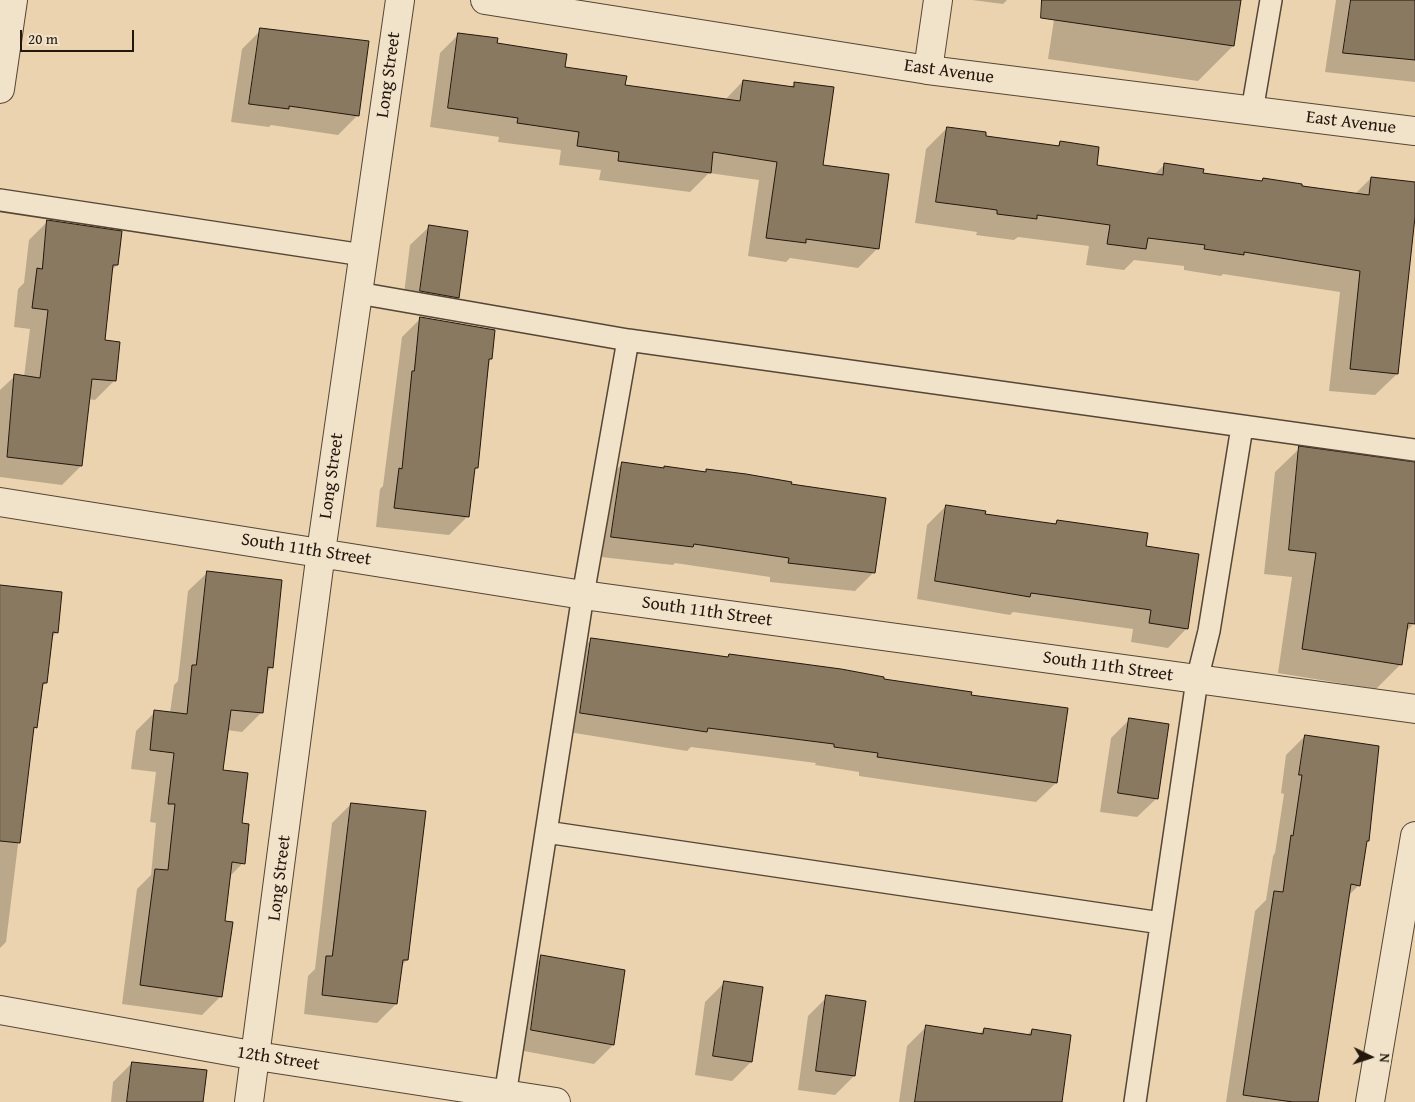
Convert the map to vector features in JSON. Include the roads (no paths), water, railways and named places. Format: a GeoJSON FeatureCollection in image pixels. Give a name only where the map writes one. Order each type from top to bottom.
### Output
{"type":"FeatureCollection","features":[{"type":"Feature","properties":{"kind":"street"},"geometry":{"type":"LineString","coordinates":[[0,89],[13,0]]}},
{"type":"Feature","properties":{"kind":"street","name":"Long Street"},"geometry":{"type":"LineString","coordinates":[[249,1102],[257,1056],[321,552],[400,0]]}},
{"type":"Feature","properties":{"kind":"street","name":"East Avenue"},"geometry":{"type":"LineString","coordinates":[[485,0],[513,2],[928,70],[1415,131]]}},
{"type":"Feature","properties":{"kind":"street"},"geometry":{"type":"LineString","coordinates":[[928,70],[938,0]]}},
{"type":"Feature","properties":{"kind":"street","name":"South 11th Street"},"geometry":{"type":"LineString","coordinates":[[0,502],[583,594],[1415,709]]}},
{"type":"Feature","properties":{"kind":"street"},"geometry":{"type":"LineString","coordinates":[[1370,1102],[1415,836]]}},
{"type":"Feature","properties":{"kind":"street","name":"12th Street"},"geometry":{"type":"LineString","coordinates":[[0,1010],[505,1098],[556,1102]]}},
{"type":"Feature","properties":{"kind":"lane"},"geometry":{"type":"LineString","coordinates":[[1252,111],[1271,0]]}},
{"type":"Feature","properties":{"kind":"lane"},"geometry":{"type":"LineString","coordinates":[[0,200],[363,254]]}},
{"type":"Feature","properties":{"kind":"lane"},"geometry":{"type":"LineString","coordinates":[[358,293],[628,340],[1415,450]]}},
{"type":"Feature","properties":{"kind":"lane"},"geometry":{"type":"LineString","coordinates":[[505,1098],[583,594],[628,340]]}},
{"type":"Feature","properties":{"kind":"lane"},"geometry":{"type":"LineString","coordinates":[[1135,1102],[1197,680],[1209,632],[1242,427]]}},
{"type":"Feature","properties":{"kind":"lane"},"geometry":{"type":"LineString","coordinates":[[546,832],[1161,923]]}}]}
